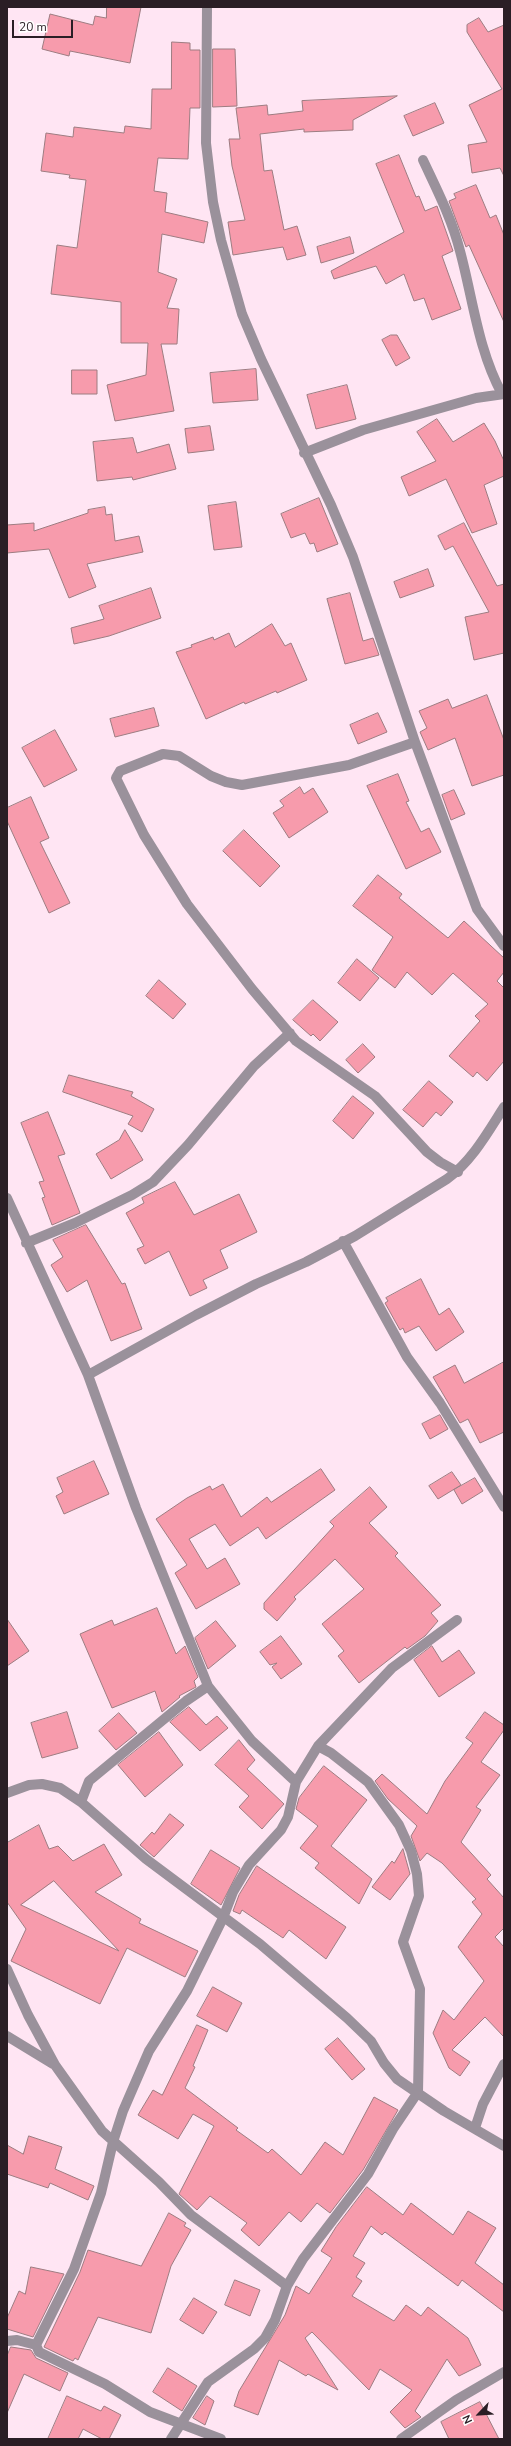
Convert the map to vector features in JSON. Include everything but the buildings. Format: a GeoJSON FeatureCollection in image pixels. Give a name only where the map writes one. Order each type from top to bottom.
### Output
{"type":"FeatureCollection","features":[{"type":"Feature","properties":{"kind":"street"},"geometry":{"type":"LineString","coordinates":[[207,7],[206,143],[213,202],[221,240],[242,314],[304,453],[331,505],[361,577],[416,742],[477,909],[504,946]]}},
{"type":"Feature","properties":{"kind":"street"},"geometry":{"type":"LineString","coordinates":[[304,453],[363,430],[476,398],[503,394],[490,372],[460,250],[448,212],[423,160]]}},
{"type":"Feature","properties":{"kind":"street"},"geometry":{"type":"LineString","coordinates":[[416,742],[349,765],[242,786],[211,776],[179,756],[163,754],[116,775],[116,783],[187,904],[252,989],[296,1041],[356,1085],[375,1096],[427,1152],[440,1162],[458,1172]]}},
{"type":"Feature","properties":{"kind":"street"},"geometry":{"type":"LineString","coordinates":[[26,1243],[75,1223],[132,1195],[152,1182],[188,1145],[254,1066],[290,1033]]}},
{"type":"Feature","properties":{"kind":"street"},"geometry":{"type":"LineString","coordinates":[[88,1375],[196,1315],[256,1284],[306,1262],[343,1242],[458,1172],[478,1146],[504,1107]]}},
{"type":"Feature","properties":{"kind":"street"},"geometry":{"type":"LineString","coordinates":[[7,1198],[26,1243],[88,1375],[136,1508],[208,1686],[252,1741],[296,1782]]}},
{"type":"Feature","properties":{"kind":"street"},"geometry":{"type":"LineString","coordinates":[[343,1242],[407,1357],[440,1403],[504,1507]]}},
{"type":"Feature","properties":{"kind":"street"},"geometry":{"type":"LineString","coordinates":[[221,2439],[150,2412],[105,2384],[39,2352],[36,2345],[74,2269],[101,2193],[113,2142],[123,2111],[150,2051],[187,1991],[223,1918],[233,1892],[249,1865],[264,1846],[281,1830],[288,1817],[296,1782],[318,1746],[392,1668],[456,1620]]}},
{"type":"Feature","properties":{"kind":"street"},"geometry":{"type":"LineString","coordinates":[[81,1802],[89,1781],[186,1701],[208,1686]]}},
{"type":"Feature","properties":{"kind":"street"},"geometry":{"type":"LineString","coordinates":[[171,2439],[208,2382],[254,2349],[265,2338],[275,2320],[287,2286],[302,2259],[368,2174],[393,2130],[418,2092],[420,1989],[404,1942],[418,1896],[417,1874],[411,1851],[399,1825],[368,1782],[331,1753],[318,1746]]}},
{"type":"Feature","properties":{"kind":"street"},"geometry":{"type":"LineString","coordinates":[[7,1792],[29,1785],[42,1784],[60,1788],[81,1802],[146,1859],[223,1918],[260,1944],[347,2018],[371,2041],[384,2063],[397,2079],[504,2146]]}},
{"type":"Feature","properties":{"kind":"street"},"geometry":{"type":"LineString","coordinates":[[7,1969],[28,2015],[55,2065],[113,2142],[159,2182],[191,2215],[287,2286]]}},
{"type":"Feature","properties":{"kind":"street"},"geometry":{"type":"LineString","coordinates":[[7,2036],[55,2065]]}},
{"type":"Feature","properties":{"kind":"street"},"geometry":{"type":"LineString","coordinates":[[475,2128],[483,2104],[504,2064]]}},
{"type":"Feature","properties":{"kind":"street"},"geometry":{"type":"LineString","coordinates":[[7,2341],[17,2340],[36,2345]]}},
{"type":"Feature","properties":{"kind":"street"},"geometry":{"type":"LineString","coordinates":[[401,2439],[456,2400],[504,2372]]}}]}
